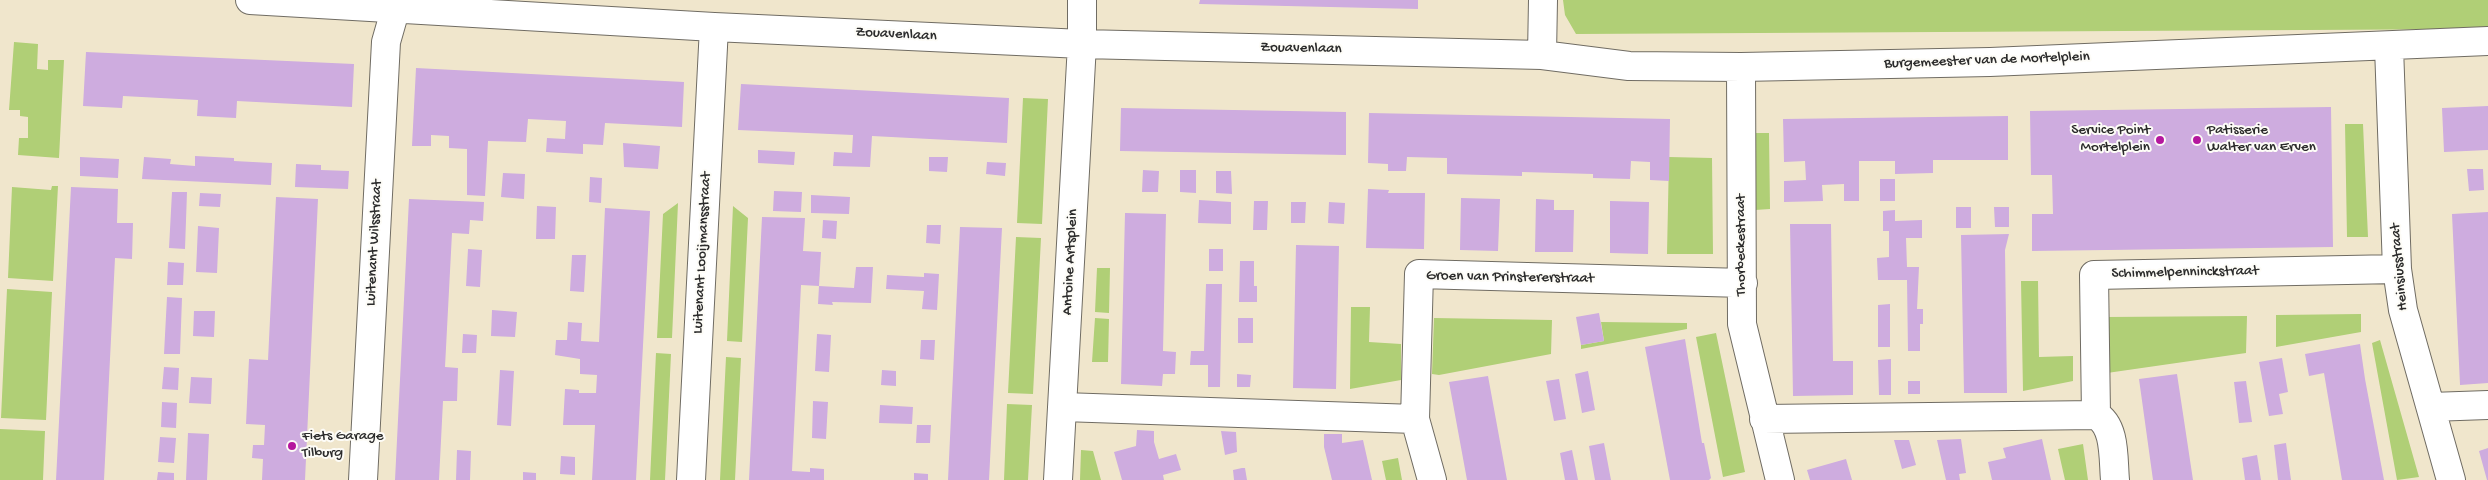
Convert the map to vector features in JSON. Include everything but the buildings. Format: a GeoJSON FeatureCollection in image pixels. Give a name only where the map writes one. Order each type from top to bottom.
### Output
{"type":"FeatureCollection","features":[{"type":"Feature","properties":{"kind":"street","name":"Zouavenlaan"},"geometry":{"type":"LineString","coordinates":[[250,0],[397,4],[714,27],[1082,44],[1542,55]]}},
{"type":"Feature","properties":{"kind":"street","name":"Antoine Artsplein"},"geometry":{"type":"LineString","coordinates":[[1058,480],[1082,44],[1082,0]]}},
{"type":"Feature","properties":{"kind":"street"},"geometry":{"type":"LineString","coordinates":[[1542,55],[1543,0]]}},
{"type":"Feature","properties":{"kind":"street","name":"Luitenant Wilsstraat"},"geometry":{"type":"LineString","coordinates":[[363,480],[386,42],[397,4]]}},
{"type":"Feature","properties":{"kind":"street","name":"Luitenant Looijmansstraat"},"geometry":{"type":"LineString","coordinates":[[691,480],[714,27]]}},
{"type":"Feature","properties":{"kind":"street","name":"Burgemeester van de Mortelplein"},"geometry":{"type":"LineString","coordinates":[[1542,55],[1628,66],[1741,67],[1990,62],[2389,47],[2488,41]]}},
{"type":"Feature","properties":{"kind":"street","name":"Heinsiusstraat"},"geometry":{"type":"LineString","coordinates":[[2389,47],[2397,269],[2403,310],[2451,480]]}},
{"type":"Feature","properties":{"kind":"street","name":"Thorbeckestraat"},"geometry":{"type":"LineString","coordinates":[[1741,67],[1742,324],[1780,480]]}},
{"type":"Feature","properties":{"kind":"street","name":"Schimmelpenninckstraat"},"geometry":{"type":"LineString","coordinates":[[2096,414],[2094,275],[2397,269]]}},
{"type":"Feature","properties":{"kind":"street","name":"Groen van Prinstererstraat"},"geometry":{"type":"LineString","coordinates":[[1432,480],[1416,419],[1419,274],[1743,283]]}},
{"type":"Feature","properties":{"kind":"street"},"geometry":{"type":"LineString","coordinates":[[2431,407],[2488,405]]}},
{"type":"Feature","properties":{"kind":"street"},"geometry":{"type":"LineString","coordinates":[[1063,407],[1416,419]]}},
{"type":"Feature","properties":{"kind":"street"},"geometry":{"type":"LineString","coordinates":[[1764,420],[2096,414],[2102,418],[2110,435],[2115,480]]}},
{"type":"Feature","properties":{"kind":"green space"},"geometry":{"type":"Polygon","coordinates":[[[1563,0],[2488,0],[2488,29],[1576,34],[1565,15],[1563,0]]]}},
{"type":"Feature","properties":{"kind":"green space"},"geometry":{"type":"Polygon","coordinates":[[[14,42],[38,44],[37,69],[48,70],[48,60],[64,60],[59,158],[18,155],[19,138],[28,138],[28,117],[20,116],[20,110],[9,110],[14,42]]]}},
{"type":"Feature","properties":{"kind":"green space"},"geometry":{"type":"Polygon","coordinates":[[[1023,98],[1048,99],[1042,224],[1017,223],[1023,98]]]}},
{"type":"Feature","properties":{"kind":"green space"},"geometry":{"type":"Polygon","coordinates":[[[2345,124],[2363,124],[2368,237],[2347,237],[2345,124]]]}},
{"type":"Feature","properties":{"kind":"green space"},"geometry":{"type":"Polygon","coordinates":[[[1754,133],[1769,133],[1770,209],[1755,210],[1754,133]]]}},
{"type":"Feature","properties":{"kind":"green space"},"geometry":{"type":"Polygon","coordinates":[[[1669,157],[1712,158],[1713,254],[1667,254],[1669,157]]]}},
{"type":"Feature","properties":{"kind":"green space"},"geometry":{"type":"Polygon","coordinates":[[[52,186],[58,186],[53,281],[8,278],[12,187],[51,190],[52,186]]]}},
{"type":"Feature","properties":{"kind":"green space"},"geometry":{"type":"Polygon","coordinates":[[[678,203],[672,338],[657,338],[663,214],[678,203]]]}},
{"type":"Feature","properties":{"kind":"green space"},"geometry":{"type":"Polygon","coordinates":[[[733,206],[748,218],[742,342],[727,341],[733,206]]]}},
{"type":"Feature","properties":{"kind":"green space"},"geometry":{"type":"Polygon","coordinates":[[[1016,237],[1041,238],[1033,394],[1008,393],[1016,237]]]}},
{"type":"Feature","properties":{"kind":"green space"},"geometry":{"type":"Polygon","coordinates":[[[1097,268],[1110,268],[1109,313],[1095,312],[1097,268]]]}},
{"type":"Feature","properties":{"kind":"green space"},"geometry":{"type":"Polygon","coordinates":[[[2021,281],[2038,281],[2039,357],[2073,356],[2073,381],[2023,391],[2021,281]]]}},
{"type":"Feature","properties":{"kind":"green space"},"geometry":{"type":"Polygon","coordinates":[[[7,289],[52,292],[46,420],[1,418],[7,289]]]}},
{"type":"Feature","properties":{"kind":"green space"},"geometry":{"type":"Polygon","coordinates":[[[1351,307],[1370,307],[1369,342],[1401,344],[1401,380],[1350,389],[1351,307]]]}},
{"type":"Feature","properties":{"kind":"green space"},"geometry":{"type":"Polygon","coordinates":[[[2361,314],[2361,332],[2276,347],[2276,315],[2361,314]]]}},
{"type":"Feature","properties":{"kind":"green space"},"geometry":{"type":"Polygon","coordinates":[[[2247,316],[2246,353],[2107,373],[2106,317],[2247,316]]]}},
{"type":"Feature","properties":{"kind":"green space"},"geometry":{"type":"Polygon","coordinates":[[[1095,318],[1109,319],[1108,362],[1092,362],[1095,318]]]}},
{"type":"Feature","properties":{"kind":"green space"},"geometry":{"type":"Polygon","coordinates":[[[1434,318],[1552,320],[1551,354],[1439,375],[1432,374],[1434,318]]]}},
{"type":"Feature","properties":{"kind":"green space"},"geometry":{"type":"Polygon","coordinates":[[[1601,322],[1687,323],[1687,329],[1581,349],[1581,345],[1604,341],[1601,322]]]}},
{"type":"Feature","properties":{"kind":"green space"},"geometry":{"type":"Polygon","coordinates":[[[1716,333],[1745,472],[1723,477],[1696,337],[1716,333]]]}},
{"type":"Feature","properties":{"kind":"green space"},"geometry":{"type":"Polygon","coordinates":[[[2380,340],[2419,477],[2397,480],[2372,343],[2380,340]]]}},
{"type":"Feature","properties":{"kind":"green space"},"geometry":{"type":"Polygon","coordinates":[[[656,353],[671,354],[665,480],[650,480],[656,353]]]}},
{"type":"Feature","properties":{"kind":"green space"},"geometry":{"type":"Polygon","coordinates":[[[726,357],[741,358],[735,480],[720,480],[726,357]]]}},
{"type":"Feature","properties":{"kind":"green space"},"geometry":{"type":"Polygon","coordinates":[[[1007,404],[1032,405],[1028,480],[1004,480],[1007,404]]]}},
{"type":"Feature","properties":{"kind":"green space"},"geometry":{"type":"Polygon","coordinates":[[[0,429],[45,431],[43,480],[0,480],[0,429]]]}},
{"type":"Feature","properties":{"kind":"green space"},"geometry":{"type":"Polygon","coordinates":[[[2083,444],[2088,480],[2065,480],[2058,449],[2083,444]]]}},
{"type":"Feature","properties":{"kind":"green space"},"geometry":{"type":"Polygon","coordinates":[[[1081,450],[1093,451],[1101,480],[1080,480],[1081,450]]]}},
{"type":"Feature","properties":{"kind":"green space"},"geometry":{"type":"Polygon","coordinates":[[[1398,458],[1402,480],[1386,480],[1382,461],[1398,458]]]}},
{"type":"Feature","properties":{"kind":"place","name":"Service Point Mortelplein"},"geometry":{"type":"Point","coordinates":[2160,140]}},
{"type":"Feature","properties":{"kind":"place","name":"Patisserie Walter van Erven"},"geometry":{"type":"Point","coordinates":[2197,140]}},
{"type":"Feature","properties":{"kind":"place","name":"Fiets Garage Tilburg"},"geometry":{"type":"Point","coordinates":[292,446]}}]}
